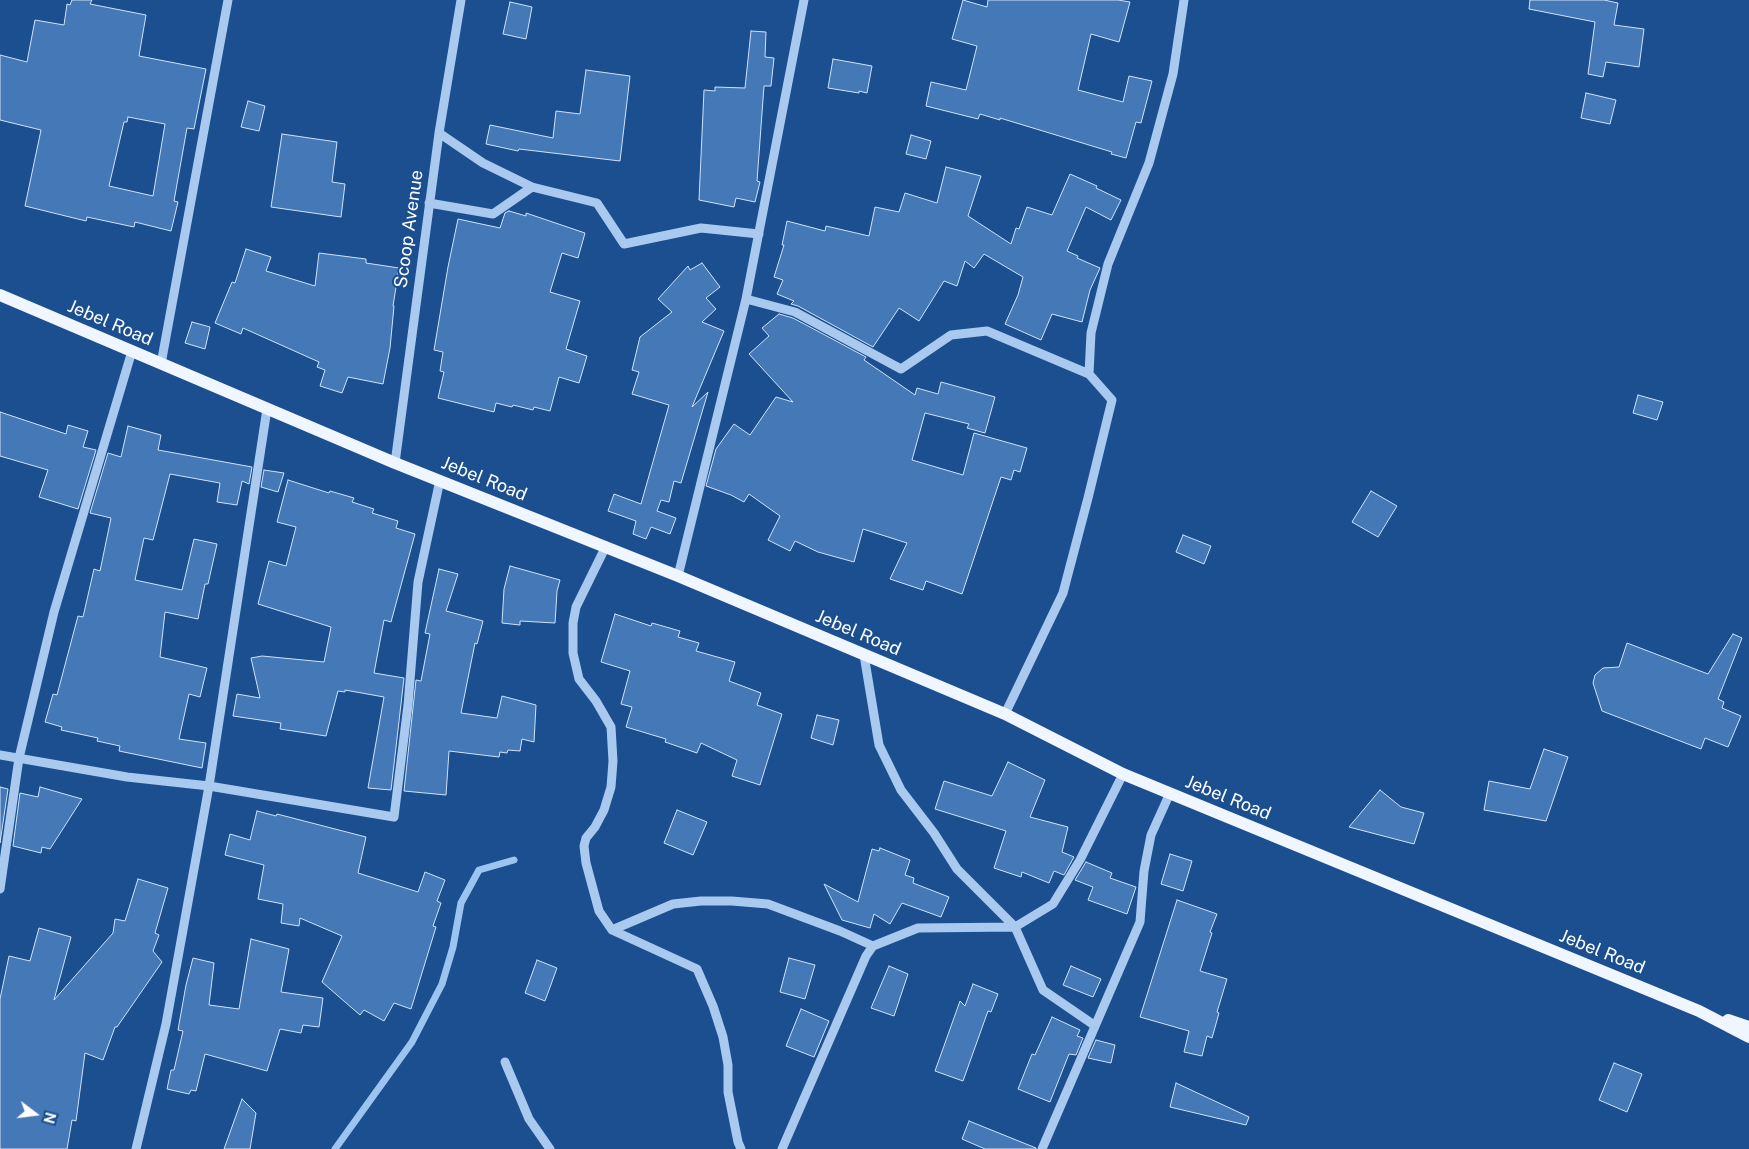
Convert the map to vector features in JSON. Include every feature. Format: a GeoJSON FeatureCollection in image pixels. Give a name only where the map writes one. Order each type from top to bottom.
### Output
{"type":"FeatureCollection","features":[{"type":"Feature","properties":{"kind":"main road","name":"Jebel Road"},"geometry":{"type":"LineString","coordinates":[[0,295],[395,463],[606,546],[1005,714],[1123,774],[1700,1012],[1749,1027]]}},
{"type":"Feature","properties":{"kind":"main road","name":"Jebel Road"},"geometry":{"type":"LineString","coordinates":[[1700,1012],[1749,1038]]}},
{"type":"Feature","properties":{"kind":"street"},"geometry":{"type":"LineString","coordinates":[[161,364],[228,0]]}},
{"type":"Feature","properties":{"kind":"street","name":"Scoop Avenue"},"geometry":{"type":"LineString","coordinates":[[395,463],[429,203],[461,0]]}},
{"type":"Feature","properties":{"kind":"street"},"geometry":{"type":"LineString","coordinates":[[678,576],[746,299],[804,0]]}},
{"type":"Feature","properties":{"kind":"street"},"geometry":{"type":"LineString","coordinates":[[1088,374],[1091,334],[1108,264],[1149,163],[1173,74],[1184,0]]}},
{"type":"Feature","properties":{"kind":"street"},"geometry":{"type":"LineString","coordinates":[[439,133],[482,162],[532,187],[597,203],[624,244],[701,228],[759,234]]}},
{"type":"Feature","properties":{"kind":"street"},"geometry":{"type":"LineString","coordinates":[[429,203],[493,214],[532,187]]}},
{"type":"Feature","properties":{"kind":"street"},"geometry":{"type":"LineString","coordinates":[[746,299],[795,312],[901,369],[951,335],[987,331],[1088,374],[1112,400],[1063,593],[1005,714]]}},
{"type":"Feature","properties":{"kind":"street"},"geometry":{"type":"LineString","coordinates":[[0,889],[19,758],[54,612],[132,351]]}},
{"type":"Feature","properties":{"kind":"street"},"geometry":{"type":"LineString","coordinates":[[136,1149],[166,1024],[209,786],[267,409]]}},
{"type":"Feature","properties":{"kind":"street"},"geometry":{"type":"LineString","coordinates":[[0,754],[127,777],[209,786],[394,817],[408,705],[418,582],[440,480]]}},
{"type":"Feature","properties":{"kind":"street"},"geometry":{"type":"LineString","coordinates":[[606,546],[576,607],[573,623],[572,653],[579,679],[596,701],[611,727],[613,761],[610,787],[604,810],[595,827],[586,838],[584,846],[586,863],[599,911],[612,930],[697,969],[713,1006],[723,1037],[728,1065],[728,1092],[741,1149]]}},
{"type":"Feature","properties":{"kind":"street"},"geometry":{"type":"LineString","coordinates":[[864,655],[879,745],[901,790],[934,833],[958,870],[1015,927],[1043,990],[1094,1025]]}},
{"type":"Feature","properties":{"kind":"street"},"geometry":{"type":"LineString","coordinates":[[782,1149],[872,946],[918,928],[1015,927],[1053,904],[1080,860],[1123,774]]}},
{"type":"Feature","properties":{"kind":"street"},"geometry":{"type":"LineString","coordinates":[[1042,1149],[1140,922],[1144,871],[1151,835],[1170,793]]}},
{"type":"Feature","properties":{"kind":"street"},"geometry":{"type":"LineString","coordinates":[[612,930],[673,904],[701,901],[732,901],[768,904],[840,931],[872,946]]}},
{"type":"Feature","properties":{"kind":"street"},"geometry":{"type":"LineString","coordinates":[[505,1062],[529,1119],[550,1149]]}},
{"type":"Feature","properties":{"kind":"building"},"geometry":{"type":"Polygon","coordinates":[[[72,0],[92,0],[90,4],[146,15],[139,56],[206,69],[194,129],[187,128],[174,201],[178,202],[171,231],[135,222],[134,227],[87,217],[86,221],[25,206],[41,130],[0,120],[0,55],[27,62],[35,20],[64,25],[67,4],[70,5],[72,0]],[[128,117],[127,122],[124,122],[109,186],[153,196],[165,124],[128,117]]]}},
{"type":"Feature","properties":{"kind":"building"},"geometry":{"type":"Polygon","coordinates":[[[963,0],[987,7],[988,0],[1118,0],[1130,2],[1119,42],[1091,34],[1078,90],[1123,102],[1129,76],[1152,81],[1141,123],[1136,122],[1126,158],[1000,118],[1000,120],[980,114],[978,119],[926,106],[931,82],[966,90],[977,46],[952,39],[963,0]]]}},
{"type":"Feature","properties":{"kind":"building"},"geometry":{"type":"Polygon","coordinates":[[[1530,0],[1604,0],[1618,3],[1614,25],[1644,29],[1639,67],[1606,62],[1603,77],[1588,74],[1595,22],[1529,9],[1530,0]]]}},
{"type":"Feature","properties":{"kind":"building"},"geometry":{"type":"Polygon","coordinates":[[[510,2],[532,7],[526,39],[503,34],[510,2]]]}},
{"type":"Feature","properties":{"kind":"building"},"geometry":{"type":"Polygon","coordinates":[[[751,31],[766,32],[765,57],[774,58],[771,86],[764,86],[757,181],[760,182],[755,202],[736,198],[734,207],[699,200],[704,90],[715,91],[715,87],[745,88],[751,31]]]}},
{"type":"Feature","properties":{"kind":"building"},"geometry":{"type":"Polygon","coordinates":[[[833,59],[872,66],[867,93],[828,88],[833,59]]]}},
{"type":"Feature","properties":{"kind":"building"},"geometry":{"type":"Polygon","coordinates":[[[586,70],[630,76],[620,161],[519,149],[518,151],[486,144],[490,125],[553,138],[556,111],[580,114],[586,70]]]}},
{"type":"Feature","properties":{"kind":"building"},"geometry":{"type":"Polygon","coordinates":[[[1586,93],[1616,100],[1610,124],[1581,118],[1586,93]]]}},
{"type":"Feature","properties":{"kind":"building"},"geometry":{"type":"Polygon","coordinates":[[[248,101],[265,106],[259,131],[241,127],[248,101]]]}},
{"type":"Feature","properties":{"kind":"building"},"geometry":{"type":"Polygon","coordinates":[[[282,134],[337,142],[332,182],[345,184],[341,217],[271,207],[282,134]]]}},
{"type":"Feature","properties":{"kind":"building"},"geometry":{"type":"Polygon","coordinates":[[[911,135],[931,141],[926,159],[906,154],[911,135]]]}},
{"type":"Feature","properties":{"kind":"building"},"geometry":{"type":"Polygon","coordinates":[[[946,167],[981,176],[968,216],[1011,244],[1016,228],[1019,229],[1027,207],[1052,215],[1070,174],[1097,186],[1096,188],[1121,200],[1111,220],[1086,207],[1067,251],[1078,256],[1077,258],[1100,268],[1090,290],[1082,322],[1052,314],[1041,340],[1005,324],[1018,295],[1023,277],[984,254],[974,268],[965,261],[957,286],[944,281],[919,321],[899,308],[873,347],[791,304],[794,301],[777,294],[783,280],[774,277],[784,245],[782,245],[787,221],[825,231],[826,226],[869,236],[875,207],[899,212],[905,193],[937,203],[946,167]]]}},
{"type":"Feature","properties":{"kind":"building"},"geometry":{"type":"Polygon","coordinates":[[[509,211],[526,216],[526,213],[585,233],[578,258],[562,253],[550,292],[580,301],[566,349],[587,356],[579,383],[559,377],[550,411],[534,407],[533,410],[513,405],[512,407],[496,403],[494,412],[438,398],[444,372],[440,371],[443,352],[434,350],[458,219],[500,228],[505,213],[509,211]]]}},
{"type":"Feature","properties":{"kind":"building"},"geometry":{"type":"Polygon","coordinates":[[[246,249],[271,257],[266,271],[315,286],[319,253],[366,259],[366,263],[399,268],[393,306],[390,348],[383,384],[348,377],[342,393],[320,386],[325,370],[317,367],[319,362],[243,328],[241,334],[215,323],[232,282],[235,283],[246,249]]]}},
{"type":"Feature","properties":{"kind":"building"},"geometry":{"type":"Polygon","coordinates":[[[702,263],[720,287],[706,298],[716,309],[702,322],[724,331],[692,407],[708,392],[681,483],[674,481],[669,502],[661,500],[657,511],[676,518],[670,534],[651,527],[646,539],[633,534],[636,521],[608,511],[614,494],[641,504],[669,405],[632,394],[639,372],[632,370],[640,337],[672,312],[658,299],[688,266],[690,270],[702,263]]]}},
{"type":"Feature","properties":{"kind":"building"},"geometry":{"type":"Polygon","coordinates":[[[779,314],[793,318],[866,357],[864,360],[915,395],[917,388],[938,394],[941,382],[995,397],[985,433],[967,428],[969,424],[925,413],[912,460],[963,475],[974,433],[1027,448],[1020,472],[1014,470],[1011,480],[1001,477],[962,594],[926,581],[923,590],[890,579],[907,543],[863,529],[854,562],[818,552],[795,541],[790,551],[768,540],[780,516],[749,494],[744,502],[706,486],[716,449],[734,424],[750,435],[776,397],[793,402],[749,354],[769,336],[762,328],[779,314]]]}},
{"type":"Feature","properties":{"kind":"building"},"geometry":{"type":"Polygon","coordinates":[[[192,322],[210,327],[205,349],[185,343],[192,322]]]}},
{"type":"Feature","properties":{"kind":"building"},"geometry":{"type":"Polygon","coordinates":[[[1638,395],[1663,402],[1657,420],[1633,413],[1638,395]]]}},
{"type":"Feature","properties":{"kind":"building"},"geometry":{"type":"Polygon","coordinates":[[[0,412],[66,434],[68,425],[88,431],[83,447],[96,450],[78,509],[39,497],[48,470],[0,456],[0,412]]]}},
{"type":"Feature","properties":{"kind":"building"},"geometry":{"type":"Polygon","coordinates":[[[128,426],[161,435],[158,450],[252,467],[249,484],[242,481],[237,505],[217,502],[220,483],[170,474],[153,540],[144,538],[135,580],[182,590],[194,539],[217,544],[208,584],[205,584],[198,619],[165,612],[160,657],[207,668],[200,697],[189,694],[179,739],[206,743],[202,768],[119,751],[120,746],[97,741],[98,738],[61,730],[62,727],[45,722],[53,694],[57,695],[78,616],[83,617],[94,569],[100,571],[111,518],[90,513],[108,453],[121,457],[128,426]]]}},
{"type":"Feature","properties":{"kind":"building"},"geometry":{"type":"Polygon","coordinates":[[[264,470],[284,473],[278,492],[261,487],[264,470]]]}},
{"type":"Feature","properties":{"kind":"building"},"geometry":{"type":"Polygon","coordinates":[[[288,480],[329,493],[330,491],[354,498],[352,502],[374,509],[372,513],[398,521],[396,528],[415,534],[391,622],[384,620],[374,673],[404,678],[391,790],[368,788],[384,697],[345,690],[345,692],[338,691],[326,736],[280,729],[281,723],[233,716],[237,694],[260,698],[251,658],[262,656],[324,662],[331,627],[258,604],[269,561],[286,566],[296,527],[277,522],[288,480]]]}},
{"type":"Feature","properties":{"kind":"building"},"geometry":{"type":"Polygon","coordinates":[[[1371,491],[1397,506],[1378,537],[1352,522],[1371,491]]]}},
{"type":"Feature","properties":{"kind":"building"},"geometry":{"type":"Polygon","coordinates":[[[1183,535],[1211,546],[1204,564],[1176,552],[1183,535]]]}},
{"type":"Feature","properties":{"kind":"building"},"geometry":{"type":"Polygon","coordinates":[[[510,566],[560,580],[557,591],[555,623],[520,621],[520,625],[502,623],[504,589],[510,566]]]}},
{"type":"Feature","properties":{"kind":"building"},"geometry":{"type":"Polygon","coordinates":[[[439,569],[458,574],[446,611],[483,621],[477,644],[475,643],[461,713],[497,718],[502,696],[536,705],[534,742],[522,739],[520,751],[508,750],[507,753],[500,752],[499,757],[449,751],[446,795],[404,791],[416,680],[421,681],[430,634],[425,633],[439,569]]]}},
{"type":"Feature","properties":{"kind":"building"},"geometry":{"type":"Polygon","coordinates":[[[615,614],[651,626],[652,623],[680,631],[678,637],[699,643],[696,651],[735,662],[729,681],[761,693],[757,705],[782,714],[760,785],[732,776],[737,760],[701,743],[697,753],[665,742],[666,739],[626,727],[632,707],[621,704],[630,671],[601,662],[615,614]]]}},
{"type":"Feature","properties":{"kind":"building"},"geometry":{"type":"Polygon","coordinates":[[[1733,634],[1742,638],[1718,699],[1724,702],[1722,708],[1741,716],[1728,747],[1705,738],[1701,749],[1602,711],[1593,683],[1595,675],[1603,668],[1619,667],[1627,643],[1708,674],[1733,634]]]}},
{"type":"Feature","properties":{"kind":"building"},"geometry":{"type":"Polygon","coordinates":[[[817,715],[839,720],[833,745],[811,738],[817,715]]]}},
{"type":"Feature","properties":{"kind":"building"},"geometry":{"type":"Polygon","coordinates":[[[1544,749],[1568,757],[1546,821],[1484,810],[1489,781],[1530,789],[1544,749]]]}},
{"type":"Feature","properties":{"kind":"building"},"geometry":{"type":"Polygon","coordinates":[[[1008,762],[1045,780],[1030,817],[1068,827],[1062,852],[1074,857],[1064,875],[1054,871],[1049,883],[1022,872],[1021,877],[994,868],[1006,831],[935,809],[944,781],[992,796],[1008,762]]]}},
{"type":"Feature","properties":{"kind":"building"},"geometry":{"type":"Polygon","coordinates":[[[0,787],[8,789],[0,843],[0,787]]]}},
{"type":"Feature","properties":{"kind":"building"},"geometry":{"type":"Polygon","coordinates":[[[40,787],[82,799],[50,849],[42,847],[41,853],[13,846],[20,793],[38,797],[40,787]]]}},
{"type":"Feature","properties":{"kind":"building"},"geometry":{"type":"Polygon","coordinates":[[[1380,790],[1401,807],[1424,813],[1414,844],[1349,827],[1380,790]]]}},
{"type":"Feature","properties":{"kind":"building"},"geometry":{"type":"Polygon","coordinates":[[[677,810],[707,822],[693,855],[664,843],[677,810]]]}},
{"type":"Feature","properties":{"kind":"building"},"geometry":{"type":"Polygon","coordinates":[[[257,811],[276,816],[277,814],[366,837],[358,873],[418,892],[425,872],[445,880],[437,901],[441,903],[433,926],[436,927],[411,1009],[394,1003],[384,1021],[364,1010],[360,1015],[322,982],[342,936],[300,918],[299,926],[281,923],[283,904],[258,899],[264,865],[225,855],[230,834],[250,840],[257,811]]]}},
{"type":"Feature","properties":{"kind":"building"},"geometry":{"type":"Polygon","coordinates":[[[880,848],[910,860],[905,875],[914,878],[913,883],[949,897],[941,917],[902,903],[890,924],[874,914],[870,928],[842,920],[824,884],[858,902],[872,849],[879,851],[880,848]]]}},
{"type":"Feature","properties":{"kind":"building"},"geometry":{"type":"Polygon","coordinates":[[[1170,854],[1192,861],[1183,891],[1161,884],[1170,854]]]}},
{"type":"Feature","properties":{"kind":"building"},"geometry":{"type":"Polygon","coordinates":[[[1086,862],[1112,873],[1110,878],[1136,887],[1127,914],[1088,900],[1093,887],[1075,880],[1086,862]]]}},
{"type":"Feature","properties":{"kind":"building"},"geometry":{"type":"Polygon","coordinates":[[[138,879],[168,888],[155,933],[159,935],[153,951],[162,962],[117,1027],[115,1027],[103,1060],[85,1053],[76,1121],[72,1120],[67,1149],[0,1149],[0,999],[9,956],[30,961],[39,928],[71,937],[54,1000],[113,933],[115,919],[125,921],[138,879]]]}},
{"type":"Feature","properties":{"kind":"building"},"geometry":{"type":"Polygon","coordinates":[[[1177,900],[1217,914],[1210,932],[1212,933],[1200,971],[1227,979],[1217,1012],[1219,1013],[1212,1038],[1207,1036],[1202,1056],[1184,1052],[1189,1031],[1140,1017],[1177,900]]]}},
{"type":"Feature","properties":{"kind":"building"},"geometry":{"type":"Polygon","coordinates":[[[251,939],[289,949],[281,992],[323,998],[319,1027],[303,1025],[301,1033],[280,1029],[267,1071],[205,1054],[196,1091],[191,1090],[189,1094],[167,1089],[171,1070],[174,1070],[183,1031],[178,1030],[193,958],[214,963],[209,1005],[239,1009],[251,939]]]}},
{"type":"Feature","properties":{"kind":"building"},"geometry":{"type":"Polygon","coordinates":[[[789,958],[815,965],[805,999],[780,992],[789,958]]]}},
{"type":"Feature","properties":{"kind":"building"},"geometry":{"type":"Polygon","coordinates":[[[537,960],[557,968],[545,1001],[525,993],[537,960]]]}},
{"type":"Feature","properties":{"kind":"building"},"geometry":{"type":"Polygon","coordinates":[[[889,966],[908,974],[894,1016],[871,1008],[889,966]]]}},
{"type":"Feature","properties":{"kind":"building"},"geometry":{"type":"Polygon","coordinates":[[[1071,966],[1101,979],[1093,997],[1063,985],[1071,966]]]}},
{"type":"Feature","properties":{"kind":"building"},"geometry":{"type":"Polygon","coordinates":[[[973,984],[998,994],[991,1012],[988,1011],[963,1081],[935,1071],[960,1001],[965,1006],[973,984]]]}},
{"type":"Feature","properties":{"kind":"building"},"geometry":{"type":"Polygon","coordinates":[[[801,1009],[829,1021],[814,1057],[786,1046],[801,1009]]]}},
{"type":"Feature","properties":{"kind":"building"},"geometry":{"type":"Polygon","coordinates":[[[1052,1017],[1080,1030],[1077,1036],[1083,1038],[1076,1055],[1069,1054],[1050,1102],[1018,1089],[1032,1054],[1035,1055],[1052,1017]]]}},
{"type":"Feature","properties":{"kind":"building"},"geometry":{"type":"Polygon","coordinates":[[[1096,1040],[1115,1045],[1111,1063],[1088,1058],[1096,1040]]]}},
{"type":"Feature","properties":{"kind":"building"},"geometry":{"type":"Polygon","coordinates":[[[1614,1063],[1642,1074],[1627,1112],[1599,1100],[1614,1063]]]}},
{"type":"Feature","properties":{"kind":"building"},"geometry":{"type":"Polygon","coordinates":[[[1176,1083],[1249,1117],[1246,1125],[1170,1107],[1176,1083]]]}},
{"type":"Feature","properties":{"kind":"building"},"geometry":{"type":"Polygon","coordinates":[[[242,1099],[256,1113],[250,1149],[224,1149],[242,1099]]]}},
{"type":"Feature","properties":{"kind":"building"},"geometry":{"type":"Polygon","coordinates":[[[969,1121],[1036,1149],[985,1149],[962,1139],[969,1121]]]}},
{"type":"Feature","properties":{"kind":"waterway"},"geometry":{"type":"LineString","coordinates":[[335,1149],[412,1042],[442,984],[453,947],[461,903],[479,870],[514,860]]}}]}
